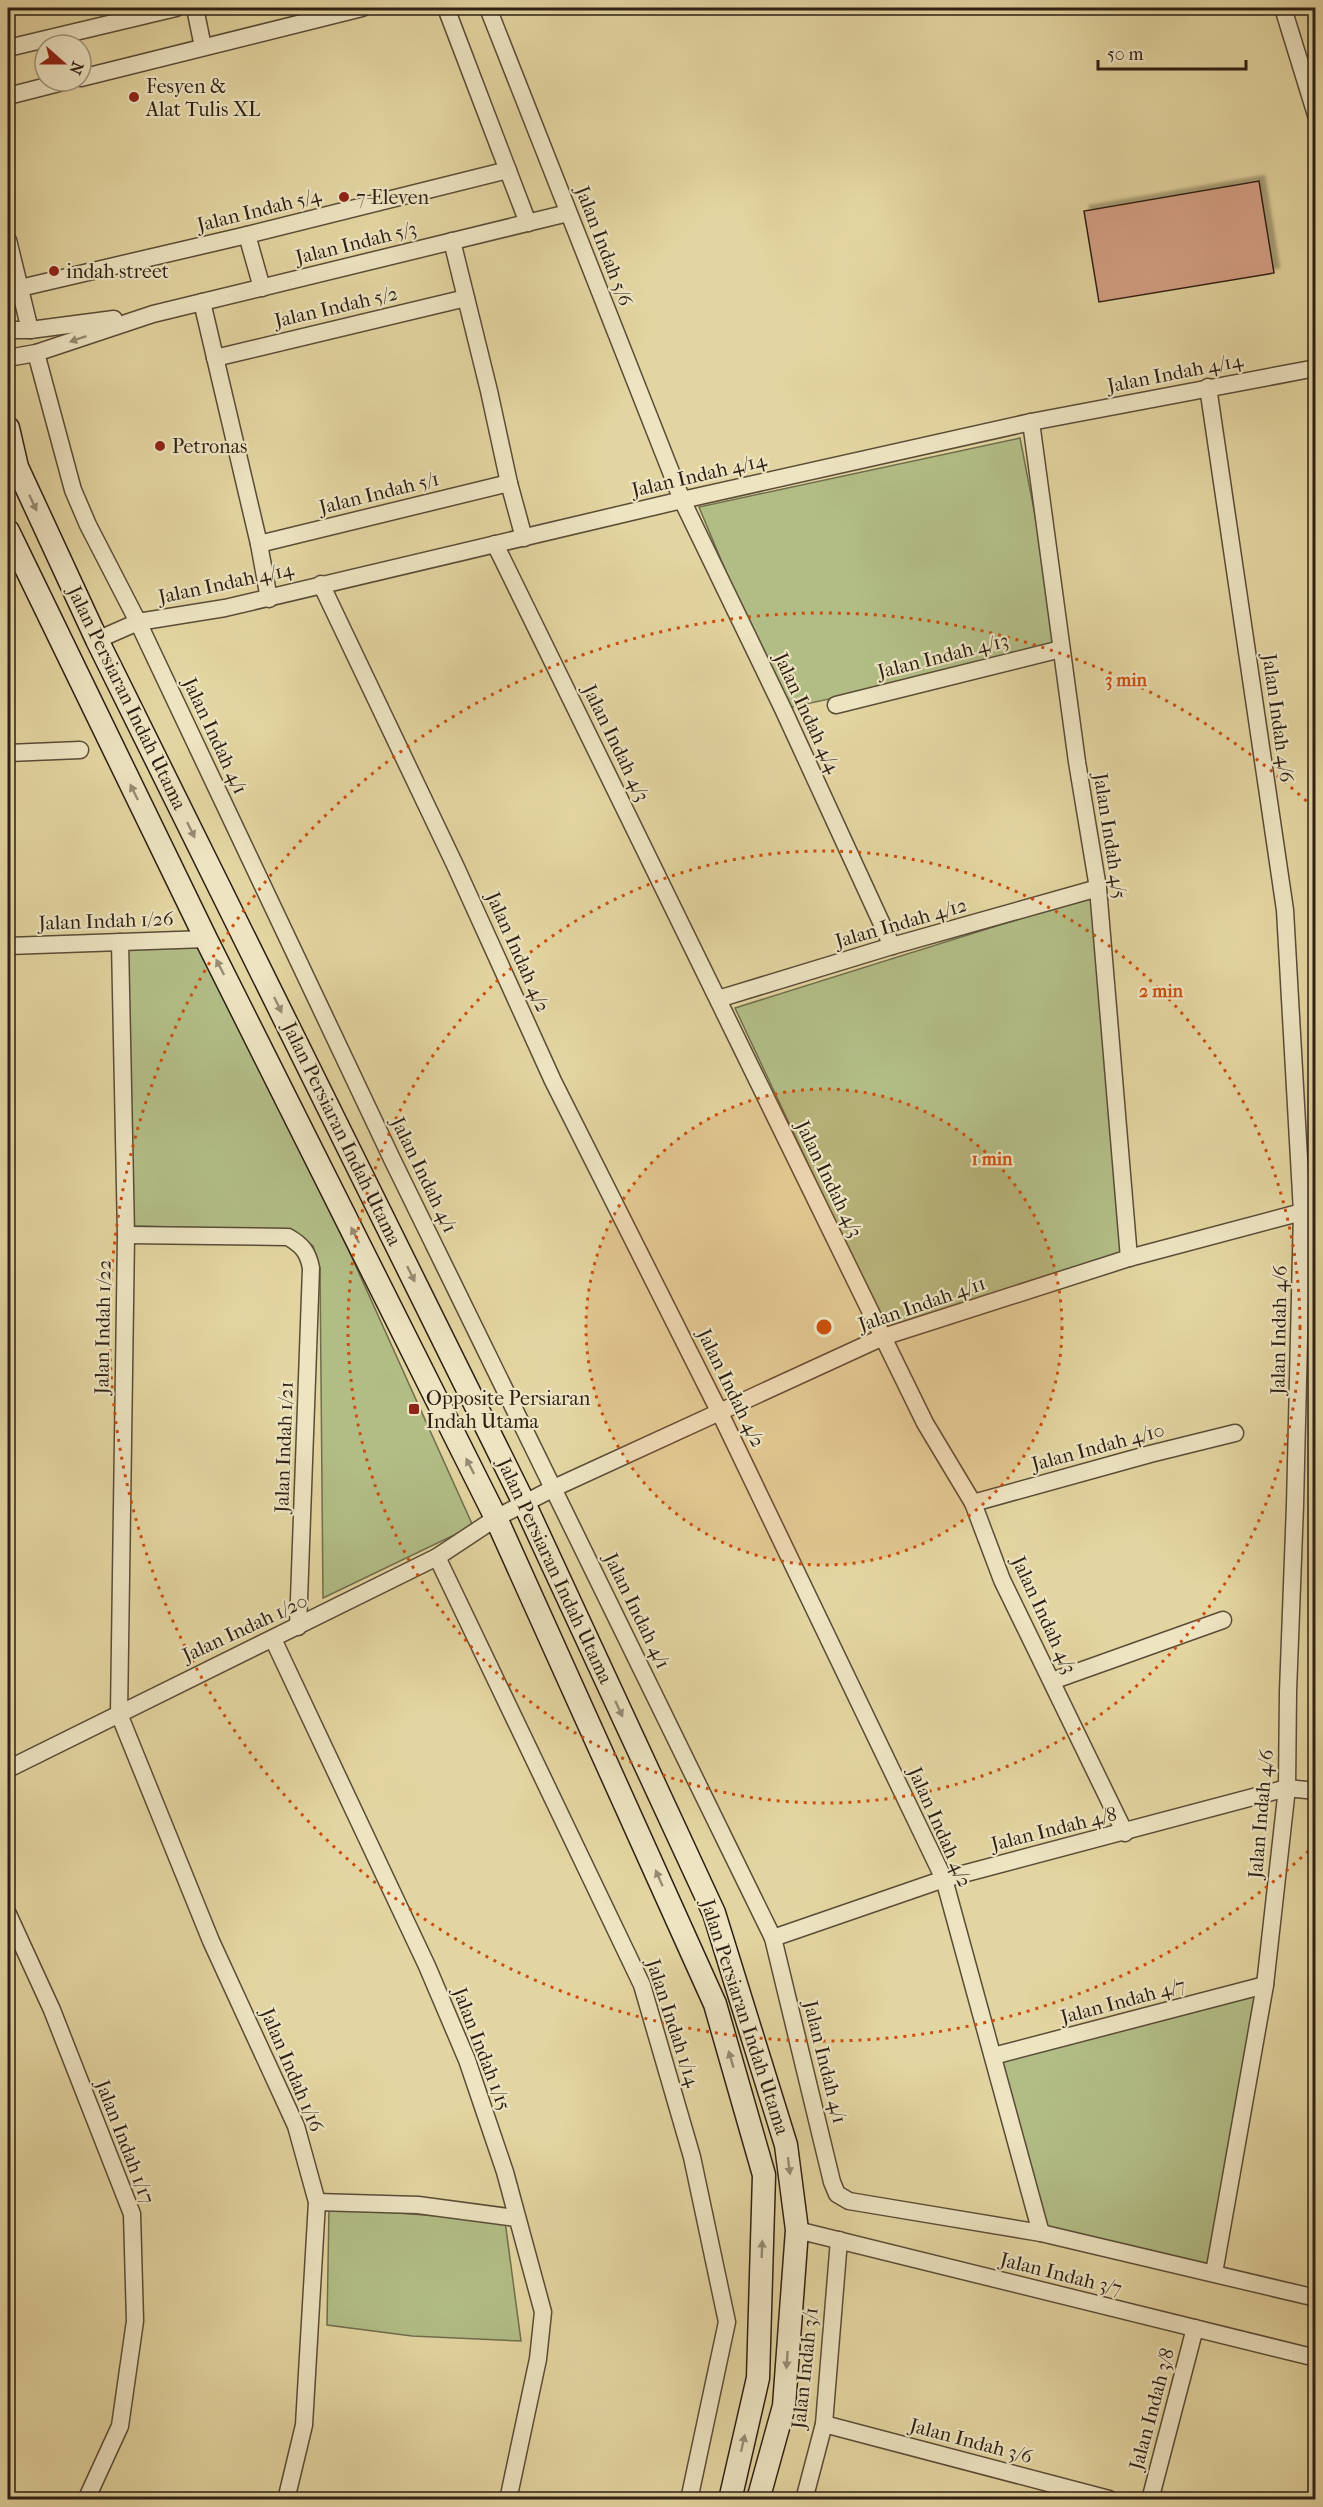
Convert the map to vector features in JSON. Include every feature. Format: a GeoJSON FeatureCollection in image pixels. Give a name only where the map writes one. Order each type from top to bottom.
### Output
{"type":"FeatureCollection","features":[{"type":"Feature","properties":{"kind":"main road","name":"Jalan Persiaran Indah Utama"},"geometry":{"type":"LineString","coordinates":[[8,428],[17,468],[97,640],[524,1503],[714,1913],[786,2145],[797,2229],[784,2406],[758,2499]]}},
{"type":"Feature","properties":{"kind":"main road","name":"Jalan Persiaran Indah Utama"},"geometry":{"type":"LineString","coordinates":[[8,531],[206,939],[496,1518],[715,2004],[764,2175],[758,2378],[729,2499]]}},
{"type":"Feature","properties":{"kind":"street"},"geometry":{"type":"LineString","coordinates":[[8,48],[124,14],[176,8]]}},
{"type":"Feature","properties":{"kind":"street"},"geometry":{"type":"LineString","coordinates":[[195,8],[203,47]]}},
{"type":"Feature","properties":{"kind":"street"},"geometry":{"type":"LineString","coordinates":[[93,75],[362,8]]}},
{"type":"Feature","properties":{"kind":"street"},"geometry":{"type":"LineString","coordinates":[[446,8],[528,223]]}},
{"type":"Feature","properties":{"kind":"street","name":"Jalan Indah 5/6"},"geometry":{"type":"LineString","coordinates":[[488,8],[682,500]]}},
{"type":"Feature","properties":{"kind":"street"},"geometry":{"type":"LineString","coordinates":[[1283,8],[1316,115]]}},
{"type":"Feature","properties":{"kind":"street"},"geometry":{"type":"LineString","coordinates":[[8,96],[33,90]]}},
{"type":"Feature","properties":{"kind":"street","name":"Jalan Indah 5/4"},"geometry":{"type":"LineString","coordinates":[[20,288],[247,235],[508,170]]}},
{"type":"Feature","properties":{"kind":"street","name":"Jalan Indah 5/3"},"geometry":{"type":"LineString","coordinates":[[8,358],[36,353],[153,314],[568,213]]}},
{"type":"Feature","properties":{"kind":"street"},"geometry":{"type":"LineString","coordinates":[[247,235],[262,288]]}},
{"type":"Feature","properties":{"kind":"street"},"geometry":{"type":"LineString","coordinates":[[8,240],[30,330]]}},
{"type":"Feature","properties":{"kind":"street"},"geometry":{"type":"LineString","coordinates":[[452,241],[524,538]]}},
{"type":"Feature","properties":{"kind":"street","name":"Jalan Indah 5/2"},"geometry":{"type":"LineString","coordinates":[[215,358],[466,298]]}},
{"type":"Feature","properties":{"kind":"street"},"geometry":{"type":"LineString","coordinates":[[202,302],[260,544],[269,599]]}},
{"type":"Feature","properties":{"kind":"street","name":"Jalan Indah 5/3"},"geometry":{"type":"LineString","coordinates":[[8,330],[30,330],[153,314]]}},
{"type":"Feature","properties":{"kind":"street"},"geometry":{"type":"LineString","coordinates":[[36,353],[73,490],[88,525],[138,622]]}},
{"type":"Feature","properties":{"kind":"street","name":"Jalan Indah 4/14"},"geometry":{"type":"LineString","coordinates":[[97,640],[138,622],[225,609],[321,584],[682,500],[1031,422],[1316,368]]}},
{"type":"Feature","properties":{"kind":"street","name":"Jalan Indah 4/6"},"geometry":{"type":"LineString","coordinates":[[1208,387],[1285,910],[1309,1213],[1295,1505],[1287,1788],[1265,1985],[1214,2273]]}},
{"type":"Feature","properties":{"kind":"street","name":"Jalan Indah 4/5"},"geometry":{"type":"LineString","coordinates":[[1031,422],[1061,649],[1098,888],[1129,1258]]}},
{"type":"Feature","properties":{"kind":"street","name":"Jalan Indah 5/1"},"geometry":{"type":"LineString","coordinates":[[260,544],[509,483]]}},
{"type":"Feature","properties":{"kind":"street","name":"Jalan Indah 4/4"},"geometry":{"type":"LineString","coordinates":[[682,500],[783,709],[892,946]]}},
{"type":"Feature","properties":{"kind":"street","name":"Jalan Indah 4/3"},"geometry":{"type":"LineString","coordinates":[[495,544],[925,1423],[973,1503],[1002,1580],[1125,1833]]}},
{"type":"Feature","properties":{"kind":"street","name":"Jalan Indah 4/2"},"geometry":{"type":"LineString","coordinates":[[321,584],[455,865],[553,1081],[720,1413],[944,1879],[1041,2233]]}},
{"type":"Feature","properties":{"kind":"street","name":"Jalan Indah 4/1"},"geometry":{"type":"LineString","coordinates":[[138,622],[392,1159],[773,1938],[837,2194],[849,2201],[1041,2233],[1316,2298]]}},
{"type":"Feature","properties":{"kind":"street","name":"Jalan Indah 4/13"},"geometry":{"type":"LineString","coordinates":[[836,705],[1061,649]]}},
{"type":"Feature","properties":{"kind":"street"},"geometry":{"type":"LineString","coordinates":[[8,753],[80,750]]}},
{"type":"Feature","properties":{"kind":"street","name":"Jalan Indah 4/12"},"geometry":{"type":"LineString","coordinates":[[718,999],[892,946],[1098,888]]}},
{"type":"Feature","properties":{"kind":"street","name":"Jalan Indah 1/26"},"geometry":{"type":"LineString","coordinates":[[8,946],[206,939]]}},
{"type":"Feature","properties":{"kind":"street","name":"Jalan Indah 1/22"},"geometry":{"type":"LineString","coordinates":[[120,942],[126,1234],[121,1489],[120,1714]]}},
{"type":"Feature","properties":{"kind":"street","name":"Jalan Indah 4/11"},"geometry":{"type":"LineString","coordinates":[[496,1518],[554,1488],[883,1337],[1129,1258],[1309,1213]]}},
{"type":"Feature","properties":{"kind":"street","name":"Jalan Indah 1/21"},"geometry":{"type":"LineString","coordinates":[[126,1234],[288,1237],[302,1245],[309,1256],[311,1268],[298,1627]]}},
{"type":"Feature","properties":{"kind":"street","name":"Jalan Indah 4/10"},"geometry":{"type":"LineString","coordinates":[[973,1503],[1234,1433]]}},
{"type":"Feature","properties":{"kind":"street","name":"Jalan Indah 1/20"},"geometry":{"type":"LineString","coordinates":[[8,1769],[195,1674],[298,1627],[437,1557],[496,1518]]}},
{"type":"Feature","properties":{"kind":"street","name":"Jalan Indah 1/14"},"geometry":{"type":"LineString","coordinates":[[437,1557],[642,1985],[692,2157],[727,2322],[690,2499]]}},
{"type":"Feature","properties":{"kind":"street"},"geometry":{"type":"LineString","coordinates":[[1052,1681],[1223,1620]]}},
{"type":"Feature","properties":{"kind":"street","name":"Jalan Indah 1/15"},"geometry":{"type":"LineString","coordinates":[[273,1639],[427,1966],[467,2060],[505,2172],[543,2312],[538,2359],[508,2499]]}},
{"type":"Feature","properties":{"kind":"street","name":"Jalan Indah 1/16"},"geometry":{"type":"LineString","coordinates":[[120,1714],[212,1941],[296,2126],[317,2202],[304,2425],[286,2499]]}},
{"type":"Feature","properties":{"kind":"street","name":"Jalan Indah 4/8"},"geometry":{"type":"LineString","coordinates":[[773,1938],[944,1879],[1125,1833],[1287,1788],[1316,1791]]}},
{"type":"Feature","properties":{"kind":"street","name":"Jalan Indah 1/17"},"geometry":{"type":"LineString","coordinates":[[8,1914],[52,2010],[132,2214],[135,2320],[120,2426],[86,2499]]}},
{"type":"Feature","properties":{"kind":"street","name":"Jalan Indah 4/7"},"geometry":{"type":"LineString","coordinates":[[993,2056],[1265,1985]]}},
{"type":"Feature","properties":{"kind":"street"},"geometry":{"type":"LineString","coordinates":[[317,2202],[418,2205],[516,2218]]}},
{"type":"Feature","properties":{"kind":"street","name":"Jalan Indah 3/7"},"geometry":{"type":"LineString","coordinates":[[797,2229],[1316,2358]]}},
{"type":"Feature","properties":{"kind":"street","name":"Jalan Indah 3/1"},"geometry":{"type":"LineString","coordinates":[[804,2499],[824,2424],[839,2240]]}},
{"type":"Feature","properties":{"kind":"street","name":"Jalan Indah 3/8"},"geometry":{"type":"LineString","coordinates":[[1150,2499],[1195,2328]]}},
{"type":"Feature","properties":{"kind":"street","name":"Jalan Indah 3/6"},"geometry":{"type":"LineString","coordinates":[[824,2424],[1109,2499]]}},
{"type":"Feature","properties":{"kind":"green space"},"geometry":{"type":"Polygon","coordinates":[[[1020,438],[1061,649],[783,709],[699,507],[1020,438]]]}},
{"type":"Feature","properties":{"kind":"green space"},"geometry":{"type":"Polygon","coordinates":[[[1092,896],[1112,1059],[1120,1255],[886,1330],[735,1008],[1092,896]]]}},
{"type":"Feature","properties":{"kind":"green space"},"geometry":{"type":"Polygon","coordinates":[[[203,944],[349,1251],[473,1526],[323,1598],[320,1268],[313,1246],[292,1230],[133,1226],[128,947],[203,944]]]}},
{"type":"Feature","properties":{"kind":"green space"},"geometry":{"type":"Polygon","coordinates":[[[1259,1993],[1215,2269],[1041,2233],[1000,2059],[1259,1993]]]}},
{"type":"Feature","properties":{"kind":"green space"},"geometry":{"type":"Polygon","coordinates":[[[329,2208],[505,2221],[521,2341],[412,2336],[327,2325],[329,2208]]]}},
{"type":"Feature","properties":{"kind":"building"},"geometry":{"type":"Polygon","coordinates":[[[1259,181],[1274,273],[1099,302],[1084,211],[1259,181]]]}},
{"type":"Feature","properties":{"kind":"place","name":"Fesyen & Alat Tulis XL"},"geometry":{"type":"Point","coordinates":[134,97]}},
{"type":"Feature","properties":{"kind":"place","name":"7-Eleven"},"geometry":{"type":"Point","coordinates":[344,197]}},
{"type":"Feature","properties":{"kind":"place","name":"indah street"},"geometry":{"type":"Point","coordinates":[54,271]}},
{"type":"Feature","properties":{"kind":"place","name":"Petronas"},"geometry":{"type":"Point","coordinates":[160,446]}},
{"type":"Feature","properties":{"kind":"place","name":"Opposite Persiaran Indah Utama"},"geometry":{"type":"Point","coordinates":[414,1409]}}]}
